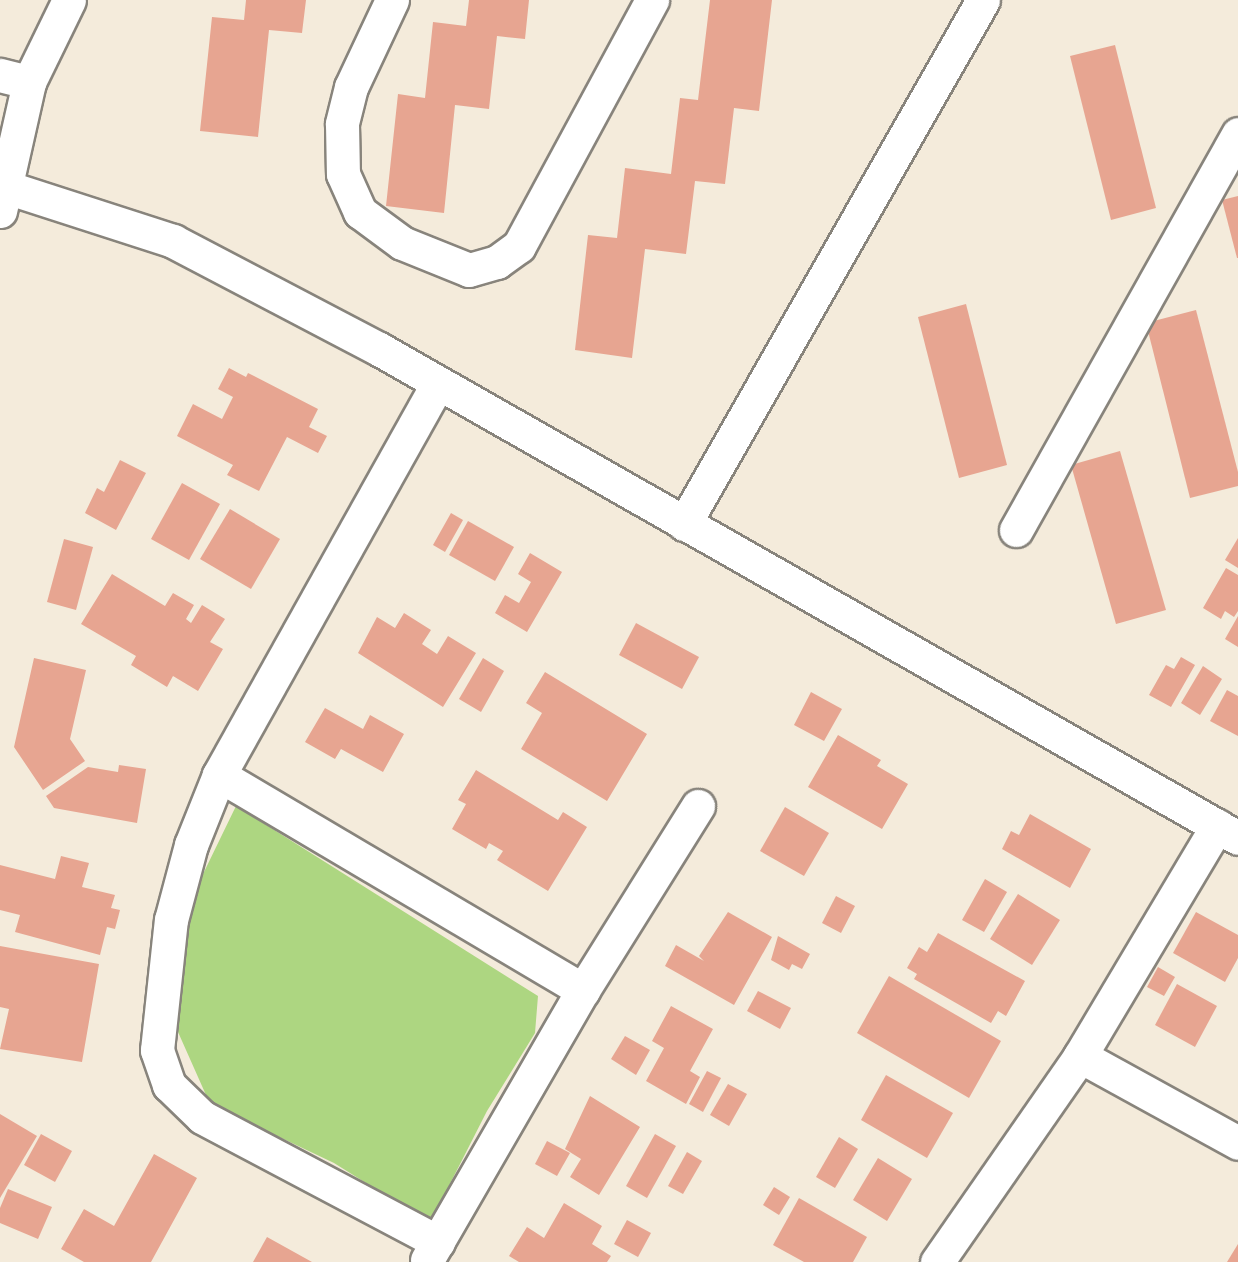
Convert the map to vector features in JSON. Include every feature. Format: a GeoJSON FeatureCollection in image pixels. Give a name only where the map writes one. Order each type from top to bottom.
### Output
{"type":"FeatureCollection","features":[{"type":"Feature","properties":{"kind":"street"},"geometry":{"type":"LineString","coordinates":[[69,0],[15,78],[3,199],[173,241],[438,383],[1228,832],[1080,1056],[937,1262]]}},
{"type":"Feature","properties":{"kind":"street"},"geometry":{"type":"LineString","coordinates":[[392,0],[351,87],[342,124],[343,174],[360,212],[402,243],[469,270],[497,262],[519,246],[652,0]]}},
{"type":"Feature","properties":{"kind":"street"},"geometry":{"type":"LineString","coordinates":[[684,524],[983,0]]}},
{"type":"Feature","properties":{"kind":"street"},"geometry":{"type":"LineString","coordinates":[[1016,530],[1238,134]]}},
{"type":"Feature","properties":{"kind":"street"},"geometry":{"type":"LineString","coordinates":[[438,383],[219,775],[191,845],[171,920],[157,1050],[169,1085],[202,1117],[432,1252],[583,990],[698,806]]}},
{"type":"Feature","properties":{"kind":"street"},"geometry":{"type":"LineString","coordinates":[[219,775],[583,990]]}},
{"type":"Feature","properties":{"kind":"street"},"geometry":{"type":"LineString","coordinates":[[1080,1056],[1238,1143]]}},
{"type":"Feature","properties":{"kind":"green space"},"geometry":{"type":"Polygon","coordinates":[[[236,806],[538,996],[535,1033],[487,1111],[430,1223],[334,1163],[210,1104],[178,1032],[187,907],[236,806]]]}},
{"type":"Feature","properties":{"kind":"building"},"geometry":{"type":"Polygon","coordinates":[[[246,0],[306,0],[302,33],[269,30],[258,137],[200,131],[212,17],[244,20],[246,0]]]}},
{"type":"Feature","properties":{"kind":"building"},"geometry":{"type":"Polygon","coordinates":[[[469,0],[529,0],[525,39],[497,36],[489,109],[455,105],[444,213],[386,206],[398,94],[425,98],[433,22],[466,26],[469,0]]]}},
{"type":"Feature","properties":{"kind":"building"},"geometry":{"type":"Polygon","coordinates":[[[710,0],[772,0],[759,111],[734,108],[725,184],[695,181],[686,254],[645,249],[632,358],[575,350],[588,235],[617,238],[625,168],[671,174],[680,98],[698,100],[710,0]]]}},
{"type":"Feature","properties":{"kind":"building"},"geometry":{"type":"Polygon","coordinates":[[[1115,45],[1156,208],[1111,220],[1070,56],[1115,45]]]}},
{"type":"Feature","properties":{"kind":"building"},"geometry":{"type":"Polygon","coordinates":[[[1238,196],[1238,258],[1237,258],[1222,200],[1238,196]]]}},
{"type":"Feature","properties":{"kind":"building"},"geometry":{"type":"Polygon","coordinates":[[[966,304],[1007,465],[959,478],[918,317],[966,304]]]}},
{"type":"Feature","properties":{"kind":"building"},"geometry":{"type":"Polygon","coordinates":[[[1196,310],[1238,472],[1238,486],[1190,498],[1146,323],[1196,310]]]}},
{"type":"Feature","properties":{"kind":"building"},"geometry":{"type":"Polygon","coordinates":[[[229,368],[246,377],[248,373],[318,409],[309,427],[327,436],[318,453],[287,437],[259,491],[227,475],[233,465],[177,436],[193,404],[222,419],[233,397],[218,389],[229,368]]]}},
{"type":"Feature","properties":{"kind":"building"},"geometry":{"type":"Polygon","coordinates":[[[1120,451],[1166,610],[1116,624],[1071,465],[1120,451]]]}},
{"type":"Feature","properties":{"kind":"building"},"geometry":{"type":"Polygon","coordinates":[[[120,460],[146,473],[116,530],[85,513],[97,488],[104,492],[120,460]]]}},
{"type":"Feature","properties":{"kind":"building"},"geometry":{"type":"Polygon","coordinates":[[[182,483],[220,504],[189,560],[151,539],[182,483]]]}},
{"type":"Feature","properties":{"kind":"building"},"geometry":{"type":"Polygon","coordinates":[[[230,509],[280,539],[251,589],[200,559],[230,509]]]}},
{"type":"Feature","properties":{"kind":"building"},"geometry":{"type":"Polygon","coordinates":[[[451,513],[463,520],[445,552],[433,545],[451,513]]]}},
{"type":"Feature","properties":{"kind":"building"},"geometry":{"type":"Polygon","coordinates":[[[468,521],[514,547],[495,581],[449,555],[468,521]]]}},
{"type":"Feature","properties":{"kind":"building"},"geometry":{"type":"Polygon","coordinates":[[[1238,538],[1238,568],[1225,560],[1238,538]]]}},
{"type":"Feature","properties":{"kind":"building"},"geometry":{"type":"Polygon","coordinates":[[[64,539],[93,547],[76,610],[47,602],[64,539]]]}},
{"type":"Feature","properties":{"kind":"building"},"geometry":{"type":"Polygon","coordinates":[[[530,553],[562,572],[527,632],[495,613],[505,595],[519,603],[531,582],[518,574],[530,553]]]}},
{"type":"Feature","properties":{"kind":"building"},"geometry":{"type":"Polygon","coordinates":[[[1226,568],[1238,575],[1238,611],[1234,617],[1225,611],[1221,619],[1203,608],[1226,568]]]}},
{"type":"Feature","properties":{"kind":"building"},"geometry":{"type":"Polygon","coordinates":[[[112,574],[165,606],[173,593],[194,605],[186,619],[191,623],[202,605],[225,619],[210,642],[223,649],[198,691],[173,676],[167,687],[131,665],[136,656],[81,624],[112,574]]]}},
{"type":"Feature","properties":{"kind":"building"},"geometry":{"type":"Polygon","coordinates":[[[404,613],[431,630],[422,644],[437,654],[448,636],[476,653],[443,707],[358,653],[377,617],[395,628],[404,613]]]}},
{"type":"Feature","properties":{"kind":"building"},"geometry":{"type":"Polygon","coordinates":[[[1238,616],[1238,647],[1225,639],[1238,616]]]}},
{"type":"Feature","properties":{"kind":"building"},"geometry":{"type":"Polygon","coordinates":[[[636,623],[699,657],[682,689],[619,655],[636,623]]]}},
{"type":"Feature","properties":{"kind":"building"},"geometry":{"type":"Polygon","coordinates":[[[1181,657],[1195,665],[1171,707],[1149,695],[1166,665],[1174,669],[1181,657]]]}},
{"type":"Feature","properties":{"kind":"building"},"geometry":{"type":"Polygon","coordinates":[[[34,658],[86,670],[70,739],[85,761],[43,790],[14,747],[34,658]]]}},
{"type":"Feature","properties":{"kind":"building"},"geometry":{"type":"Polygon","coordinates":[[[483,658],[504,671],[481,712],[459,699],[483,658]]]}},
{"type":"Feature","properties":{"kind":"building"},"geometry":{"type":"Polygon","coordinates":[[[1203,666],[1222,679],[1200,715],[1181,703],[1203,666]]]}},
{"type":"Feature","properties":{"kind":"building"},"geometry":{"type":"Polygon","coordinates":[[[545,672],[647,734],[607,801],[521,749],[542,713],[526,703],[545,672]]]}},
{"type":"Feature","properties":{"kind":"building"},"geometry":{"type":"Polygon","coordinates":[[[1227,690],[1238,696],[1238,736],[1210,721],[1227,690]]]}},
{"type":"Feature","properties":{"kind":"building"},"geometry":{"type":"Polygon","coordinates":[[[811,692],[842,709],[824,741],[794,725],[811,692]]]}},
{"type":"Feature","properties":{"kind":"building"},"geometry":{"type":"Polygon","coordinates":[[[325,708],[363,729],[370,715],[404,734],[383,772],[341,749],[335,759],[305,742],[325,708]]]}},
{"type":"Feature","properties":{"kind":"building"},"geometry":{"type":"Polygon","coordinates":[[[838,735],[881,760],[877,766],[908,784],[882,829],[808,787],[838,735]]]}},
{"type":"Feature","properties":{"kind":"building"},"geometry":{"type":"Polygon","coordinates":[[[119,765],[146,769],[137,823],[54,808],[46,796],[88,767],[118,772],[119,765]]]}},
{"type":"Feature","properties":{"kind":"building"},"geometry":{"type":"Polygon","coordinates":[[[476,770],[558,820],[563,812],[587,827],[548,891],[497,860],[503,851],[489,843],[486,849],[452,829],[466,804],[458,800],[476,770]]]}},
{"type":"Feature","properties":{"kind":"building"},"geometry":{"type":"Polygon","coordinates":[[[785,807],[829,833],[804,876],[760,851],[785,807]]]}},
{"type":"Feature","properties":{"kind":"building"},"geometry":{"type":"Polygon","coordinates":[[[1030,814],[1091,849],[1070,888],[1002,849],[1011,831],[1019,835],[1030,814]]]}},
{"type":"Feature","properties":{"kind":"building"},"geometry":{"type":"Polygon","coordinates":[[[61,856],[89,863],[82,887],[115,895],[111,908],[120,910],[115,929],[107,927],[100,955],[15,932],[20,915],[0,910],[0,865],[55,879],[61,856]]]}},
{"type":"Feature","properties":{"kind":"building"},"geometry":{"type":"Polygon","coordinates":[[[985,879],[1007,892],[984,932],[962,920],[985,879]]]}},
{"type":"Feature","properties":{"kind":"building"},"geometry":{"type":"Polygon","coordinates":[[[1018,894],[1060,920],[1032,965],[990,939],[1018,894]]]}},
{"type":"Feature","properties":{"kind":"building"},"geometry":{"type":"Polygon","coordinates":[[[836,896],[855,906],[841,933],[822,923],[836,896]]]}},
{"type":"Feature","properties":{"kind":"building"},"geometry":{"type":"Polygon","coordinates":[[[728,912],[772,937],[734,1005],[665,966],[676,945],[704,961],[699,956],[728,912]]]}},
{"type":"Feature","properties":{"kind":"building"},"geometry":{"type":"Polygon","coordinates":[[[1196,912],[1238,935],[1238,958],[1225,982],[1173,953],[1196,912]]]}},
{"type":"Feature","properties":{"kind":"building"},"geometry":{"type":"Polygon","coordinates":[[[938,933],[1025,981],[1006,1016],[998,1011],[991,1023],[914,979],[917,974],[907,968],[919,947],[927,952],[938,933]]]}},
{"type":"Feature","properties":{"kind":"building"},"geometry":{"type":"Polygon","coordinates":[[[778,936],[810,954],[802,969],[792,964],[789,970],[771,960],[778,936]]]}},
{"type":"Feature","properties":{"kind":"building"},"geometry":{"type":"Polygon","coordinates":[[[0,946],[99,964],[82,1062],[0,1049],[9,1009],[0,1007],[0,946]]]}},
{"type":"Feature","properties":{"kind":"building"},"geometry":{"type":"Polygon","coordinates":[[[1158,967],[1175,977],[1164,996],[1147,987],[1158,967]]]}},
{"type":"Feature","properties":{"kind":"building"},"geometry":{"type":"Polygon","coordinates":[[[889,976],[1001,1041],[969,1098],[857,1033],[889,976]]]}},
{"type":"Feature","properties":{"kind":"building"},"geometry":{"type":"Polygon","coordinates":[[[1177,984],[1217,1006],[1195,1047],[1155,1025],[1177,984]]]}},
{"type":"Feature","properties":{"kind":"building"},"geometry":{"type":"Polygon","coordinates":[[[758,991],[791,1008],[780,1029],[747,1011],[758,991]]]}},
{"type":"Feature","properties":{"kind":"building"},"geometry":{"type":"Polygon","coordinates":[[[671,1006],[713,1029],[690,1071],[700,1077],[686,1104],[646,1081],[664,1048],[652,1041],[671,1006]]]}},
{"type":"Feature","properties":{"kind":"building"},"geometry":{"type":"Polygon","coordinates":[[[625,1036],[650,1050],[636,1075],[611,1059],[625,1036]]]}},
{"type":"Feature","properties":{"kind":"building"},"geometry":{"type":"Polygon","coordinates":[[[707,1071],[721,1078],[703,1112],[689,1104],[707,1071]]]}},
{"type":"Feature","properties":{"kind":"building"},"geometry":{"type":"Polygon","coordinates":[[[886,1075],[953,1113],[927,1158],[861,1120],[886,1075]]]}},
{"type":"Feature","properties":{"kind":"building"},"geometry":{"type":"Polygon","coordinates":[[[728,1084],[747,1094],[729,1126],[710,1115],[728,1084]]]}},
{"type":"Feature","properties":{"kind":"building"},"geometry":{"type":"Polygon","coordinates":[[[590,1096],[640,1127],[599,1195],[570,1177],[581,1159],[565,1149],[590,1096]]]}},
{"type":"Feature","properties":{"kind":"building"},"geometry":{"type":"Polygon","coordinates":[[[0,1114],[37,1136],[0,1198],[0,1114]]]}},
{"type":"Feature","properties":{"kind":"building"},"geometry":{"type":"Polygon","coordinates":[[[41,1134],[72,1151],[55,1182],[24,1165],[41,1134]]]}},
{"type":"Feature","properties":{"kind":"building"},"geometry":{"type":"Polygon","coordinates":[[[655,1134],[676,1146],[647,1198],[626,1186],[655,1134]]]}},
{"type":"Feature","properties":{"kind":"building"},"geometry":{"type":"Polygon","coordinates":[[[839,1137],[858,1149],[835,1188],[816,1177],[839,1137]]]}},
{"type":"Feature","properties":{"kind":"building"},"geometry":{"type":"Polygon","coordinates":[[[547,1141],[570,1153],[557,1176],[535,1164],[547,1141]]]}},
{"type":"Feature","properties":{"kind":"building"},"geometry":{"type":"Polygon","coordinates":[[[687,1152],[702,1161],[683,1194],[668,1186],[687,1152]]]}},
{"type":"Feature","properties":{"kind":"building"},"geometry":{"type":"Polygon","coordinates":[[[154,1154],[197,1178],[151,1262],[84,1262],[61,1249],[84,1209],[114,1226],[154,1154]]]}},
{"type":"Feature","properties":{"kind":"building"},"geometry":{"type":"Polygon","coordinates":[[[878,1158],[912,1179],[887,1221],[853,1200],[878,1158]]]}},
{"type":"Feature","properties":{"kind":"building"},"geometry":{"type":"Polygon","coordinates":[[[774,1187],[790,1197],[779,1215],[763,1205],[774,1187]]]}},
{"type":"Feature","properties":{"kind":"building"},"geometry":{"type":"Polygon","coordinates":[[[8,1189],[52,1207],[38,1239],[0,1223],[0,1208],[8,1189]]]}},
{"type":"Feature","properties":{"kind":"building"},"geometry":{"type":"Polygon","coordinates":[[[799,1198],[867,1237],[853,1262],[804,1262],[773,1245],[799,1198]]]}},
{"type":"Feature","properties":{"kind":"building"},"geometry":{"type":"Polygon","coordinates":[[[564,1203],[602,1226],[592,1244],[611,1256],[607,1262],[519,1262],[509,1256],[527,1227],[544,1238],[564,1203]]]}},
{"type":"Feature","properties":{"kind":"building"},"geometry":{"type":"Polygon","coordinates":[[[627,1220],[651,1233],[638,1257],[614,1244],[627,1220]]]}},
{"type":"Feature","properties":{"kind":"building"},"geometry":{"type":"Polygon","coordinates":[[[267,1237],[312,1262],[253,1262],[267,1237]]]}},
{"type":"Feature","properties":{"kind":"building"},"geometry":{"type":"Polygon","coordinates":[[[1238,1244],[1238,1262],[1227,1262],[1238,1244]]]}}]}
